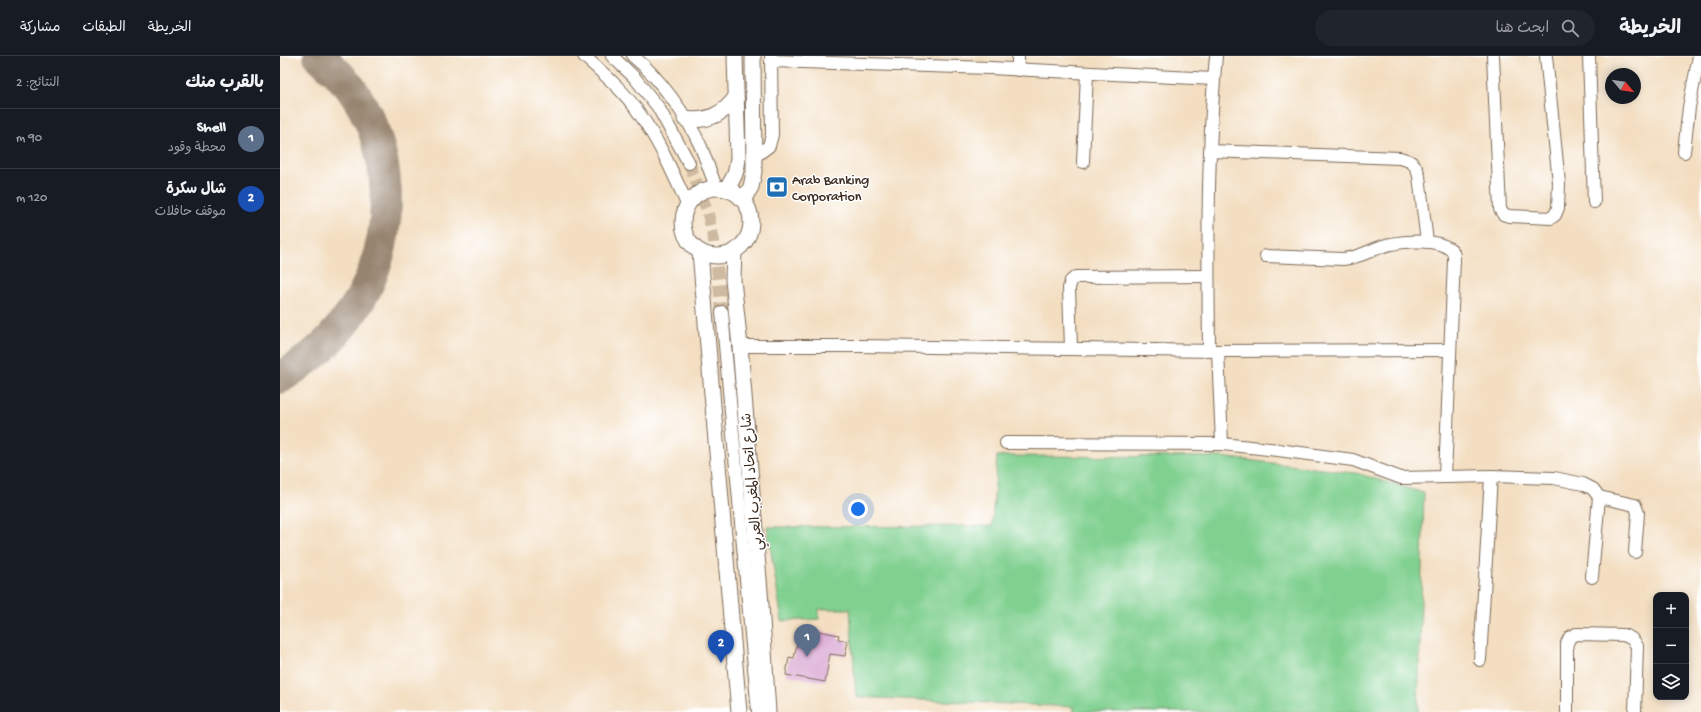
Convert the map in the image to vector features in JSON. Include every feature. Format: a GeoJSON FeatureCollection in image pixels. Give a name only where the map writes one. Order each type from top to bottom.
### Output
{"type":"FeatureCollection","features":[{"type":"Feature","properties":{"kind":"main road"},"geometry":{"type":"LineString","coordinates":[[721,188],[736,193],[744,200],[751,218],[750,228],[742,245],[728,254],[714,256],[700,252],[693,247],[687,239],[682,222],[687,204],[692,198],[700,192],[721,188],[733,180],[737,170],[738,158],[735,56]]}},
{"type":"Feature","properties":{"kind":"main road"},"geometry":{"type":"LineString","coordinates":[[744,200],[751,187],[754,172],[753,56]]}},
{"type":"Feature","properties":{"kind":"main road"},"geometry":{"type":"LineString","coordinates":[[685,119],[697,120],[714,116],[729,107],[736,97]]}},
{"type":"Feature","properties":{"kind":"main road","name":"شارع اتحاد المغرب العربي"},"geometry":{"type":"LineString","coordinates":[[734,251],[732,280],[740,346],[761,604],[768,712]]}},
{"type":"Feature","properties":{"kind":"main road"},"geometry":{"type":"LineString","coordinates":[[700,252],[739,712]]}},
{"type":"Feature","properties":{"kind":"street"},"geometry":{"type":"LineString","coordinates":[[584,56],[612,82],[639,112],[667,159],[687,204]]}},
{"type":"Feature","properties":{"kind":"street"},"geometry":{"type":"LineString","coordinates":[[612,56],[634,77],[658,107],[689,163]]}},
{"type":"Feature","properties":{"kind":"street"},"geometry":{"type":"LineString","coordinates":[[634,56],[643,64],[665,90],[685,119],[721,188]]}},
{"type":"Feature","properties":{"kind":"street"},"geometry":{"type":"LineString","coordinates":[[1018,56],[1018,70]]}},
{"type":"Feature","properties":{"kind":"street"},"geometry":{"type":"LineString","coordinates":[[1216,56],[1210,151],[1208,276],[1222,444]]}},
{"type":"Feature","properties":{"kind":"street"},"geometry":{"type":"LineString","coordinates":[[1493,56],[1500,209],[1503,214],[1509,216],[1551,218],[1556,215],[1558,208],[1558,183],[1546,56]]}},
{"type":"Feature","properties":{"kind":"street"},"geometry":{"type":"LineString","coordinates":[[1589,56],[1594,202]]}},
{"type":"Feature","properties":{"kind":"street"},"geometry":{"type":"LineString","coordinates":[[1684,152],[1695,107],[1699,56]]}},
{"type":"Feature","properties":{"kind":"street"},"geometry":{"type":"LineString","coordinates":[[754,157],[768,146],[772,135],[771,59],[1214,79]]}},
{"type":"Feature","properties":{"kind":"street"},"geometry":{"type":"LineString","coordinates":[[1083,162],[1087,73]]}},
{"type":"Feature","properties":{"kind":"street"},"geometry":{"type":"LineString","coordinates":[[1210,151],[1400,158],[1410,161],[1417,167],[1419,176],[1427,242]]}},
{"type":"Feature","properties":{"kind":"street"},"geometry":{"type":"LineString","coordinates":[[1266,256],[1355,258],[1390,244],[1427,242],[1445,246],[1450,249],[1453,253],[1454,260],[1449,350],[1445,476]]}},
{"type":"Feature","properties":{"kind":"street"},"geometry":{"type":"LineString","coordinates":[[1071,348],[1069,288],[1071,281],[1076,277],[1208,276]]}},
{"type":"Feature","properties":{"kind":"street"},"geometry":{"type":"LineString","coordinates":[[722,312],[758,712]]}},
{"type":"Feature","properties":{"kind":"street"},"geometry":{"type":"LineString","coordinates":[[740,346],[1071,348],[1214,351],[1449,350]]}},
{"type":"Feature","properties":{"kind":"street"},"geometry":{"type":"LineString","coordinates":[[1006,443],[1222,444],[1353,460],[1401,478],[1491,476],[1571,480],[1593,489],[1599,497],[1635,505],[1637,508],[1635,552]]}},
{"type":"Feature","properties":{"kind":"street"},"geometry":{"type":"LineString","coordinates":[[1480,660],[1491,476]]}},
{"type":"Feature","properties":{"kind":"street"},"geometry":{"type":"LineString","coordinates":[[1592,577],[1599,497]]}},
{"type":"Feature","properties":{"kind":"street"},"geometry":{"type":"LineString","coordinates":[[1567,712],[1567,643],[1570,638],[1576,634],[1623,635],[1630,636],[1634,640],[1637,646],[1635,712]]}},
{"type":"Feature","properties":{"kind":"green space"},"geometry":{"type":"Polygon","coordinates":[[[997,456],[1221,457],[1356,473],[1424,493],[1418,712],[1074,712],[1074,707],[856,697],[850,609],[819,609],[819,619],[782,621],[767,527],[992,526],[997,456]]]}},
{"type":"Feature","properties":{"kind":"building"},"geometry":{"type":"Polygon","coordinates":[[[814,630],[839,635],[838,639],[848,641],[845,656],[830,654],[825,682],[786,675],[789,657],[794,658],[799,633],[813,636],[814,630]]]}},
{"type":"Feature","properties":{"kind":"taxiway"},"geometry":{"type":"LineString","coordinates":[[280,378],[320,349],[332,337],[357,305],[365,291],[377,261],[383,237],[386,213],[386,188],[383,164],[377,140],[368,117],[348,85],[319,56]]}},
{"type":"Feature","properties":{"kind":"tunnel"},"geometry":{"type":"LineString","coordinates":[[689,163],[707,210],[714,241],[722,312]]}},
{"type":"Feature","properties":{"kind":"place","name":"Arab Banking Corporation"},"geometry":{"type":"Point","coordinates":[777,187]}},
{"type":"Feature","properties":{"kind":"place","name":"Shell"},"geometry":{"type":"Point","coordinates":[807,657]}},
{"type":"Feature","properties":{"kind":"place","name":"شال سكرة"},"geometry":{"type":"Point","coordinates":[721,663]}}]}
